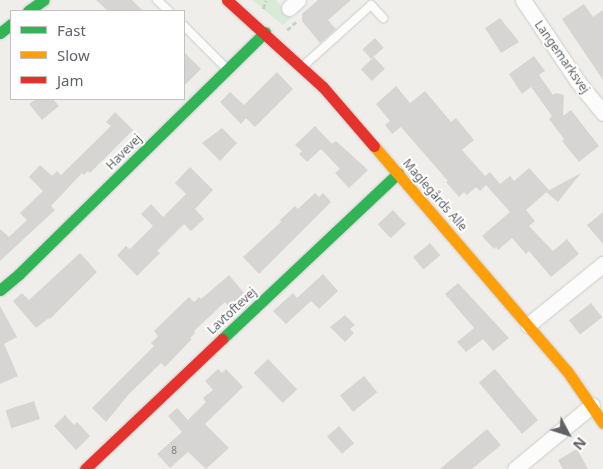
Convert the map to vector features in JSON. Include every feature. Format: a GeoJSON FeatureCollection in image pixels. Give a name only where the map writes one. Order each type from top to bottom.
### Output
{"type":"FeatureCollection","features":[{"type":"Feature","properties":{"kind":"street"},"geometry":{"type":"LineString","coordinates":[[29,10],[44,0]]}},
{"type":"Feature","properties":{"kind":"street","name":"Maglegårds Alle"},"geometry":{"type":"LineString","coordinates":[[227,0],[265,32],[323,87],[528,324],[592,405],[603,424]]}},
{"type":"Feature","properties":{"kind":"street","name":"Langemarksvej"},"geometry":{"type":"LineString","coordinates":[[523,0],[578,82],[603,113]]}},
{"type":"Feature","properties":{"kind":"street"},"geometry":{"type":"LineString","coordinates":[[0,33],[10,25]]}},
{"type":"Feature","properties":{"kind":"street","name":"Havevej"},"geometry":{"type":"LineString","coordinates":[[0,290],[19,274],[265,32]]}},
{"type":"Feature","properties":{"kind":"street","name":"Lavtoftevej"},"geometry":{"type":"LineString","coordinates":[[85,469],[398,173]]}},
{"type":"Feature","properties":{"kind":"street"},"geometry":{"type":"LineString","coordinates":[[528,324],[603,264]]}},
{"type":"Feature","properties":{"kind":"street"},"geometry":{"type":"LineString","coordinates":[[515,469],[592,405]]}},
{"type":"Feature","properties":{"kind":"lane"},"geometry":{"type":"LineString","coordinates":[[157,0],[168,10]]}},
{"type":"Feature","properties":{"kind":"lane"},"geometry":{"type":"LineString","coordinates":[[302,67],[371,5],[383,18]]}},
{"type":"Feature","properties":{"kind":"lane"},"geometry":{"type":"LineString","coordinates":[[185,27],[227,69]]}},
{"type":"Feature","properties":{"kind":"path"},"geometry":{"type":"LineString","coordinates":[[275,42],[296,22],[294,4]]}},
{"type":"Feature","properties":{"kind":"green space"},"geometry":{"type":"Polygon","coordinates":[[[252,0],[276,0],[291,18],[283,25],[252,0]]]}},
{"type":"Feature","properties":{"kind":"building"},"geometry":{"type":"Polygon","coordinates":[[[96,0],[132,0],[142,10],[107,10],[96,0]]]}},
{"type":"Feature","properties":{"kind":"building"},"geometry":{"type":"Polygon","coordinates":[[[318,0],[351,0],[328,20],[336,29],[320,43],[302,21],[302,14],[318,0]]]}},
{"type":"Feature","properties":{"kind":"building"},"geometry":{"type":"Polygon","coordinates":[[[584,4],[593,17],[603,10],[603,80],[562,19],[584,4]]]}},
{"type":"Feature","properties":{"kind":"building"},"geometry":{"type":"Polygon","coordinates":[[[500,18],[519,42],[501,53],[485,28],[500,18]]]}},
{"type":"Feature","properties":{"kind":"building"},"geometry":{"type":"Polygon","coordinates":[[[375,38],[384,48],[371,59],[362,49],[375,38]]]}},
{"type":"Feature","properties":{"kind":"building"},"geometry":{"type":"Polygon","coordinates":[[[185,53],[201,69],[185,85],[185,53]]]}},
{"type":"Feature","properties":{"kind":"building"},"geometry":{"type":"Polygon","coordinates":[[[534,56],[545,71],[539,75],[553,95],[556,93],[564,95],[563,116],[571,110],[599,146],[579,162],[562,141],[564,139],[549,119],[552,116],[531,87],[522,94],[509,74],[534,56]]]}},
{"type":"Feature","properties":{"kind":"building"},"geometry":{"type":"Polygon","coordinates":[[[374,57],[385,69],[372,81],[361,69],[374,57]]]}},
{"type":"Feature","properties":{"kind":"building"},"geometry":{"type":"Polygon","coordinates":[[[277,72],[293,89],[255,127],[246,118],[241,124],[220,102],[230,92],[244,105],[277,72]]]}},
{"type":"Feature","properties":{"kind":"building"},"geometry":{"type":"Polygon","coordinates":[[[396,86],[410,103],[425,91],[451,122],[456,118],[474,140],[462,150],[485,176],[490,172],[500,184],[510,176],[514,181],[529,168],[549,190],[526,210],[535,221],[529,226],[553,251],[567,239],[579,254],[551,277],[529,251],[526,254],[512,238],[498,250],[496,247],[494,249],[482,236],[510,212],[486,185],[480,191],[476,187],[467,195],[464,192],[459,197],[446,182],[448,181],[401,127],[392,134],[385,125],[390,121],[376,104],[396,86]]]}},
{"type":"Feature","properties":{"kind":"building"},"geometry":{"type":"Polygon","coordinates":[[[35,100],[54,100],[59,106],[42,120],[29,104],[35,100]]]}},
{"type":"Feature","properties":{"kind":"building"},"geometry":{"type":"Polygon","coordinates":[[[115,112],[133,130],[90,173],[88,171],[84,175],[82,173],[51,206],[55,210],[0,261],[0,229],[9,237],[27,220],[20,213],[43,191],[29,177],[40,165],[52,176],[57,171],[61,175],[111,126],[106,122],[115,112]]]}},
{"type":"Feature","properties":{"kind":"building"},"geometry":{"type":"Polygon","coordinates":[[[315,126],[332,144],[336,141],[368,170],[349,188],[335,173],[340,169],[321,149],[307,162],[299,154],[302,151],[295,145],[315,126]]]}},
{"type":"Feature","properties":{"kind":"building"},"geometry":{"type":"Polygon","coordinates":[[[222,128],[237,143],[220,161],[202,143],[222,128]]]}},
{"type":"Feature","properties":{"kind":"building"},"geometry":{"type":"Polygon","coordinates":[[[190,167],[213,190],[195,209],[204,219],[191,231],[184,224],[157,251],[160,253],[137,276],[117,255],[126,246],[130,249],[153,226],[141,214],[151,204],[163,217],[186,194],[175,183],[190,167]]]}},
{"type":"Feature","properties":{"kind":"building"},"geometry":{"type":"Polygon","coordinates":[[[581,173],[558,202],[546,192],[581,173]]]}},
{"type":"Feature","properties":{"kind":"building"},"geometry":{"type":"Polygon","coordinates":[[[315,193],[319,197],[323,193],[331,202],[259,274],[243,257],[281,222],[280,220],[295,206],[298,209],[315,193]]]}},
{"type":"Feature","properties":{"kind":"building"},"geometry":{"type":"Polygon","coordinates":[[[393,210],[406,224],[391,238],[378,224],[393,210]]]}},
{"type":"Feature","properties":{"kind":"building"},"geometry":{"type":"Polygon","coordinates":[[[603,212],[603,244],[587,225],[603,212]]]}},
{"type":"Feature","properties":{"kind":"building"},"geometry":{"type":"Polygon","coordinates":[[[430,243],[440,255],[423,269],[413,257],[430,243]]]}},
{"type":"Feature","properties":{"kind":"building"},"geometry":{"type":"Polygon","coordinates":[[[80,253],[97,272],[50,319],[36,328],[13,301],[22,293],[29,300],[80,253]]]}},
{"type":"Feature","properties":{"kind":"building"},"geometry":{"type":"Polygon","coordinates":[[[323,274],[338,291],[319,309],[311,301],[286,324],[273,311],[293,293],[297,298],[323,274]]]}},
{"type":"Feature","properties":{"kind":"building"},"geometry":{"type":"Polygon","coordinates":[[[229,275],[244,293],[229,307],[225,302],[194,331],[195,333],[190,338],[192,339],[165,367],[161,363],[129,394],[106,422],[92,408],[154,346],[151,343],[158,336],[154,331],[189,297],[194,302],[199,297],[201,299],[229,275]]]}},
{"type":"Feature","properties":{"kind":"building"},"geometry":{"type":"Polygon","coordinates":[[[458,283],[509,338],[493,351],[483,339],[466,352],[457,342],[474,328],[445,294],[458,283]]]}},
{"type":"Feature","properties":{"kind":"building"},"geometry":{"type":"Polygon","coordinates":[[[591,303],[602,317],[580,334],[569,320],[591,303]]]}},
{"type":"Feature","properties":{"kind":"building"},"geometry":{"type":"Polygon","coordinates":[[[0,306],[17,337],[4,344],[18,376],[0,384],[0,306]]]}},
{"type":"Feature","properties":{"kind":"building"},"geometry":{"type":"Polygon","coordinates":[[[345,315],[355,325],[350,329],[354,333],[345,342],[330,327],[345,315]]]}},
{"type":"Feature","properties":{"kind":"building"},"geometry":{"type":"Polygon","coordinates":[[[268,359],[297,389],[283,403],[254,373],[268,359]]]}},
{"type":"Feature","properties":{"kind":"building"},"geometry":{"type":"Polygon","coordinates":[[[218,369],[222,373],[226,369],[243,387],[205,424],[229,448],[206,469],[188,452],[170,468],[157,454],[182,432],[168,416],[177,408],[188,420],[206,402],[203,398],[213,390],[205,381],[218,369]]]}},
{"type":"Feature","properties":{"kind":"building"},"geometry":{"type":"Polygon","coordinates":[[[495,369],[538,420],[522,434],[479,382],[495,369]]]}},
{"type":"Feature","properties":{"kind":"building"},"geometry":{"type":"Polygon","coordinates":[[[364,376],[377,392],[353,412],[340,396],[364,376]]]}},
{"type":"Feature","properties":{"kind":"building"},"geometry":{"type":"Polygon","coordinates":[[[34,401],[40,419],[11,428],[5,410],[34,401]]]}},
{"type":"Feature","properties":{"kind":"building"},"geometry":{"type":"Polygon","coordinates":[[[65,415],[74,425],[77,422],[90,436],[76,450],[54,426],[65,415]]]}},
{"type":"Feature","properties":{"kind":"building"},"geometry":{"type":"Polygon","coordinates":[[[339,426],[354,443],[342,454],[327,436],[339,426]]]}},
{"type":"Feature","properties":{"kind":"building"},"geometry":{"type":"Polygon","coordinates":[[[487,429],[501,445],[472,469],[440,469],[487,429]]]}},
{"type":"Feature","properties":{"kind":"building"},"geometry":{"type":"Polygon","coordinates":[[[577,449],[588,469],[563,469],[558,460],[577,449]]]}},
{"type":"Feature","properties":{"kind":"traffic: fast"},"geometry":{"type":"LineString","coordinates":[[29,10],[44,0]]}},
{"type":"Feature","properties":{"kind":"traffic: fast"},"geometry":{"type":"LineString","coordinates":[[0,33],[10,25]]}},
{"type":"Feature","properties":{"kind":"traffic: fast"},"geometry":{"type":"LineString","coordinates":[[0,290],[19,274],[265,32]]}},
{"type":"Feature","properties":{"kind":"traffic: fast"},"geometry":{"type":"LineString","coordinates":[[222,339],[398,173]]}},
{"type":"Feature","properties":{"kind":"traffic: slow"},"geometry":{"type":"LineString","coordinates":[[374,146],[567,371],[603,423]]}},
{"type":"Feature","properties":{"kind":"traffic: jam"},"geometry":{"type":"LineString","coordinates":[[227,0],[323,87],[374,146]]}},
{"type":"Feature","properties":{"kind":"traffic: jam"},"geometry":{"type":"LineString","coordinates":[[85,469],[222,339]]}}]}
